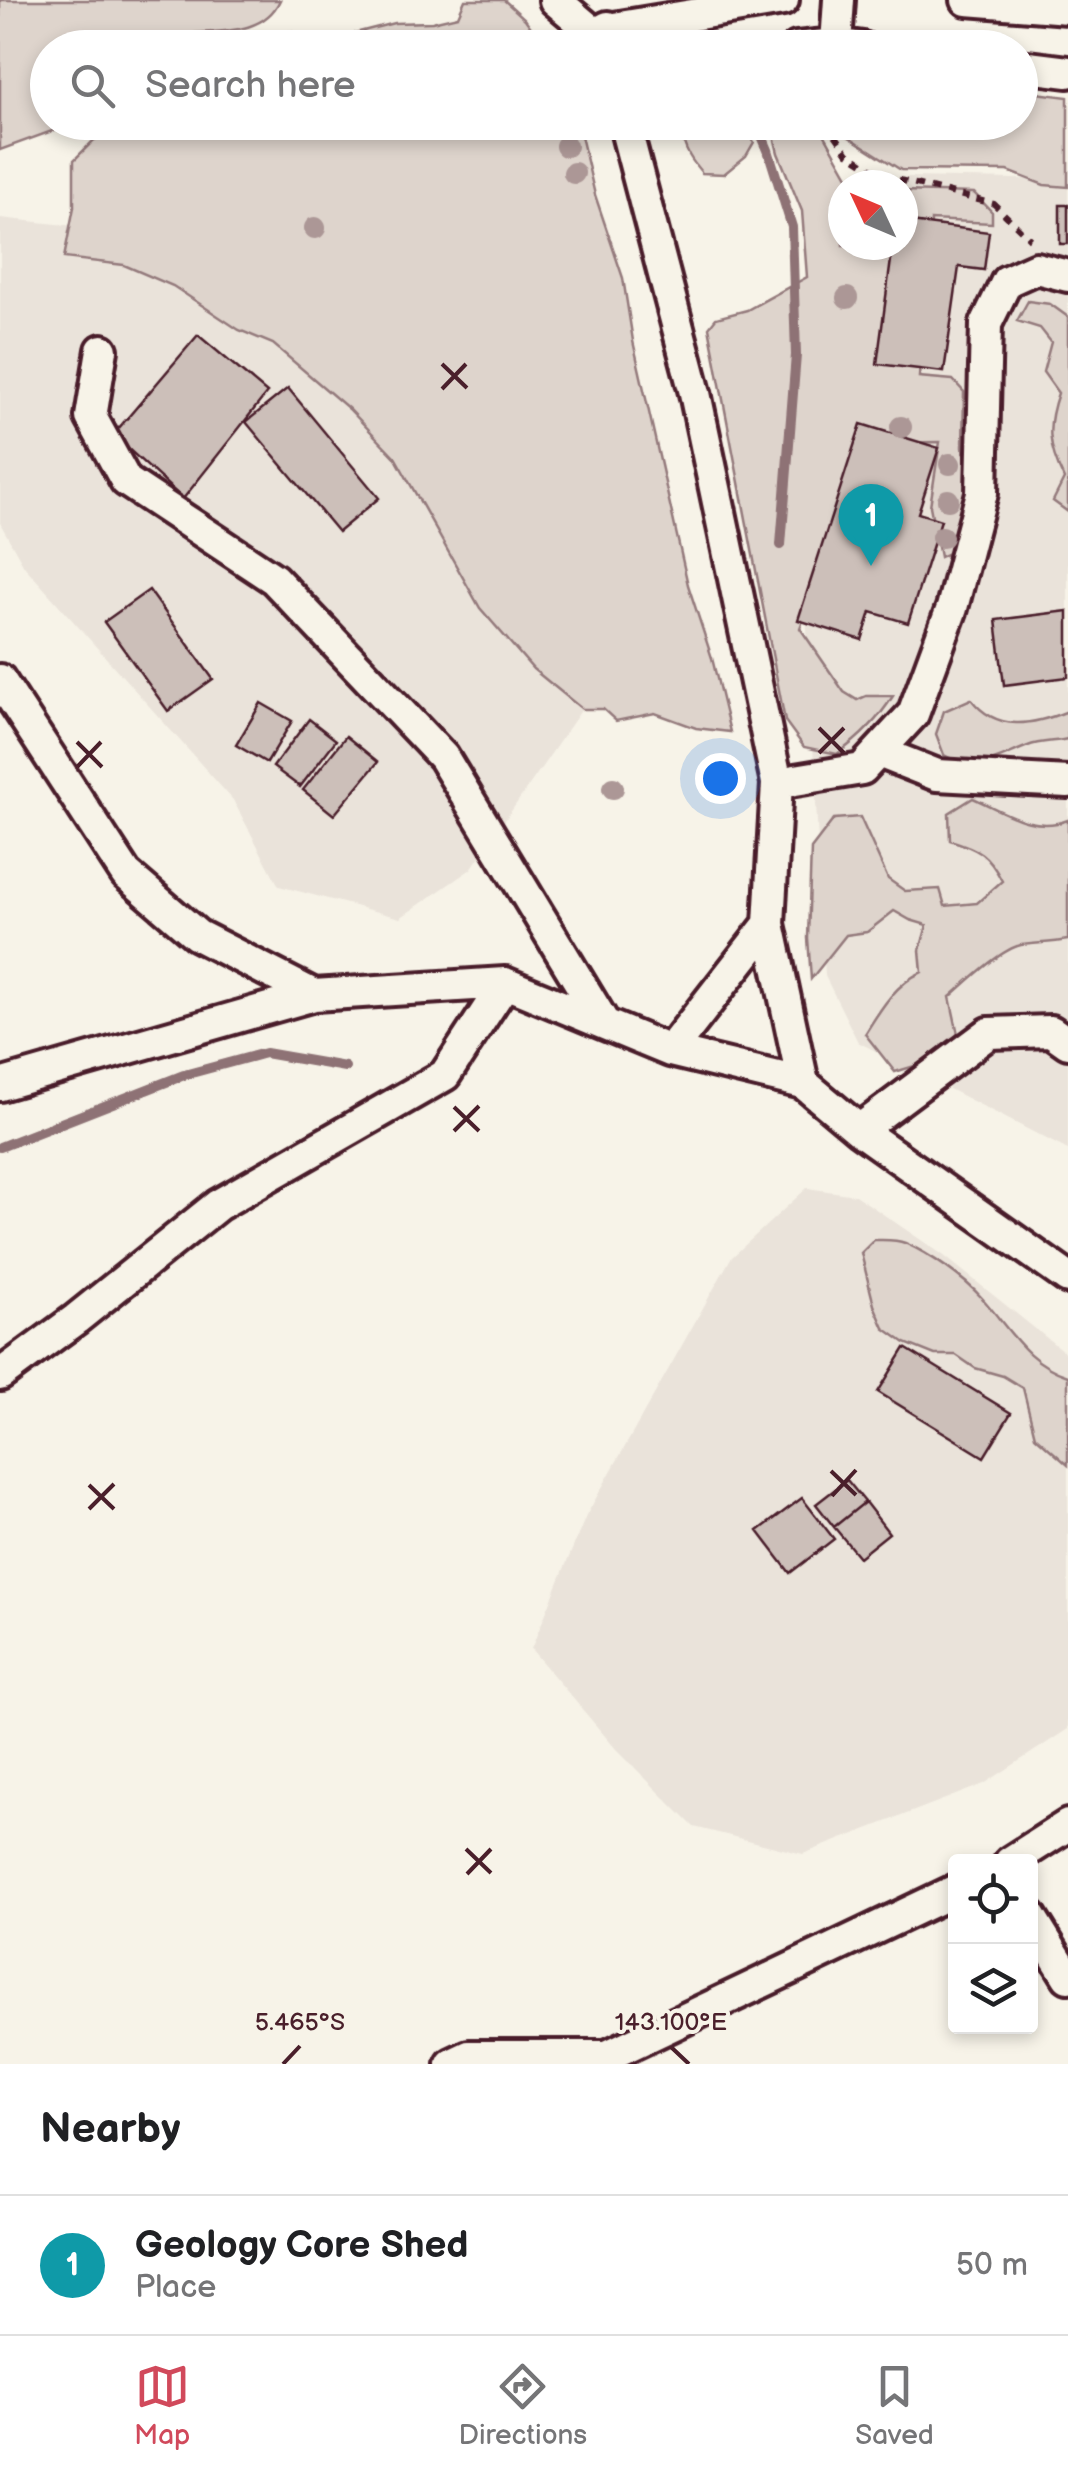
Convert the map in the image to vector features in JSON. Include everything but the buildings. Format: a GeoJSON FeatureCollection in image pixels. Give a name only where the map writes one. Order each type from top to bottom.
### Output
{"type":"FeatureCollection","features":[{"type":"Feature","properties":{"kind":"street"},"geometry":{"type":"LineString","coordinates":[[555,0],[595,30]]}},
{"type":"Feature","properties":{"kind":"street"},"geometry":{"type":"LineString","coordinates":[[648,30],[783,0]]}},
{"type":"Feature","properties":{"kind":"street"},"geometry":{"type":"LineString","coordinates":[[839,0],[846,30]]}},
{"type":"Feature","properties":{"kind":"street"},"geometry":{"type":"LineString","coordinates":[[967,0],[1068,8]]}},
{"type":"Feature","properties":{"kind":"street"},"geometry":{"type":"LineString","coordinates":[[1038,68],[1068,72]]}},
{"type":"Feature","properties":{"kind":"street"},"geometry":{"type":"LineString","coordinates":[[629,140],[695,393],[777,783],[768,924],[803,1083]]}},
{"type":"Feature","properties":{"kind":"street"},"geometry":{"type":"LineString","coordinates":[[777,783],[862,770],[913,714],[952,608],[982,493],[986,324],[1007,281],[1036,268],[1068,276]]}},
{"type":"Feature","properties":{"kind":"street"},"geometry":{"type":"LineString","coordinates":[[102,350],[91,417],[126,481],[274,579],[443,757],[546,933],[604,1023]]}},
{"type":"Feature","properties":{"kind":"street"},"geometry":{"type":"LineString","coordinates":[[0,680],[126,874],[196,936],[314,994]]}},
{"type":"Feature","properties":{"kind":"street"},"geometry":{"type":"LineString","coordinates":[[878,752],[936,776],[1068,782]]}},
{"type":"Feature","properties":{"kind":"street"},"geometry":{"type":"LineString","coordinates":[[670,1051],[768,924]]}},
{"type":"Feature","properties":{"kind":"street"},"geometry":{"type":"LineString","coordinates":[[0,1375],[218,1204],[445,1075],[505,983]]}},
{"type":"Feature","properties":{"kind":"street"},"geometry":{"type":"LineString","coordinates":[[0,1085],[314,994],[505,983],[670,1051],[803,1083],[859,1130],[1068,1278]]}},
{"type":"Feature","properties":{"kind":"street"},"geometry":{"type":"LineString","coordinates":[[859,1130],[989,1033],[1051,1031],[1068,1043]]}},
{"type":"Feature","properties":{"kind":"street"},"geometry":{"type":"LineString","coordinates":[[1023,1854],[1068,1825]]}},
{"type":"Feature","properties":{"kind":"street"},"geometry":{"type":"LineString","coordinates":[[452,2064],[468,2056],[602,2060],[948,1894]]}},
{"type":"Feature","properties":{"kind":"street"},"geometry":{"type":"LineString","coordinates":[[1038,1928],[1068,1977]]}},
{"type":"Feature","properties":{"kind":"path"},"geometry":{"type":"LineString","coordinates":[[839,140],[848,153],[884,176],[994,204],[1032,240],[1036,268]]}},
{"type":"Feature","properties":{"kind":"shaded area"},"geometry":{"type":"Polygon","coordinates":[[[0,0],[280,0],[265,19],[231,30],[30,30],[30,139],[0,150],[0,0]]]}},
{"type":"Feature","properties":{"kind":"shaded area"},"geometry":{"type":"Polygon","coordinates":[[[465,0],[504,0],[533,30],[367,30],[394,23],[432,22],[458,16],[465,0]]]}},
{"type":"Feature","properties":{"kind":"shaded area"},"geometry":{"type":"Polygon","coordinates":[[[1038,93],[1068,97],[1068,187],[1044,185],[1008,171],[901,170],[854,140],[1038,140],[1038,93]]]}},
{"type":"Feature","properties":{"kind":"shaded area"},"geometry":{"type":"Polygon","coordinates":[[[582,140],[595,195],[623,278],[633,341],[688,585],[712,658],[730,732],[696,728],[655,713],[616,721],[603,709],[582,709],[533,669],[480,608],[395,457],[349,409],[273,344],[239,330],[173,286],[124,265],[64,258],[74,207],[74,160],[93,141],[582,140]]]}},
{"type":"Feature","properties":{"kind":"shaded area"},"geometry":{"type":"Polygon","coordinates":[[[684,140],[754,142],[746,156],[724,174],[702,173],[684,140]]]}},
{"type":"Feature","properties":{"kind":"shaded area"},"geometry":{"type":"Polygon","coordinates":[[[775,140],[828,140],[845,170],[828,170],[828,260],[918,260],[918,191],[974,193],[992,212],[992,223],[931,220],[919,377],[953,380],[964,392],[963,449],[969,474],[951,552],[940,557],[930,506],[940,442],[864,443],[846,505],[800,628],[844,692],[857,700],[893,696],[868,728],[837,754],[804,747],[785,721],[709,327],[716,318],[747,310],[807,277],[802,211],[775,140]]]}},
{"type":"Feature","properties":{"kind":"shaded area"},"geometry":{"type":"Polygon","coordinates":[[[918,177],[1068,180],[1068,1150],[858,1042],[825,976],[805,592],[899,260],[918,260],[918,177]]]}},
{"type":"Feature","properties":{"kind":"shaded area"},"geometry":{"type":"Polygon","coordinates":[[[0,218],[161,235],[408,444],[467,586],[582,709],[471,869],[400,918],[279,886],[233,800],[24,566],[0,523],[0,218]]]}},
{"type":"Feature","properties":{"kind":"shaded area"},"geometry":{"type":"Polygon","coordinates":[[[1028,301],[1050,304],[1068,317],[1068,512],[1053,501],[1064,479],[1050,437],[1058,393],[1043,372],[1051,342],[1040,328],[1017,321],[1028,301]]]}},
{"type":"Feature","properties":{"kind":"shaded area"},"geometry":{"type":"Polygon","coordinates":[[[971,699],[992,717],[1016,723],[1068,711],[1068,739],[1033,744],[977,764],[956,761],[944,755],[936,734],[944,711],[971,699]]]}},
{"type":"Feature","properties":{"kind":"shaded area"},"geometry":{"type":"Polygon","coordinates":[[[973,798],[1031,822],[1068,820],[1068,940],[1021,945],[994,960],[950,997],[959,1039],[944,1057],[895,1072],[865,1034],[896,991],[922,972],[920,950],[927,925],[894,911],[867,932],[846,935],[811,979],[811,849],[834,819],[860,817],[888,879],[905,891],[940,889],[945,906],[977,903],[1002,881],[982,854],[950,840],[949,813],[973,798]]]}},
{"type":"Feature","properties":{"kind":"shaded area"},"geometry":{"type":"Polygon","coordinates":[[[807,1188],[855,1195],[943,1255],[1068,1355],[1068,1729],[984,1784],[803,1854],[694,1827],[616,1749],[531,1649],[586,1516],[731,1258],[807,1188]]]}},
{"type":"Feature","properties":{"kind":"shaded area"},"geometry":{"type":"Polygon","coordinates":[[[874,1240],[905,1243],[946,1267],[982,1298],[1030,1354],[1068,1376],[1068,1465],[1035,1436],[1023,1388],[1003,1376],[975,1368],[956,1355],[935,1355],[905,1343],[884,1328],[861,1253],[874,1240]]]}},
{"type":"Feature","properties":{"kind":"waterway"},"geometry":{"type":"LineString","coordinates":[[764,140],[792,227],[796,355],[781,545]]}},
{"type":"Feature","properties":{"kind":"waterway"},"geometry":{"type":"LineString","coordinates":[[0,1147],[184,1075],[265,1053],[345,1067]]}},
{"type":"Feature","properties":{"kind":"place","name":"Geology Core Shed"},"geometry":{"type":"Point","coordinates":[871,566]}}]}
